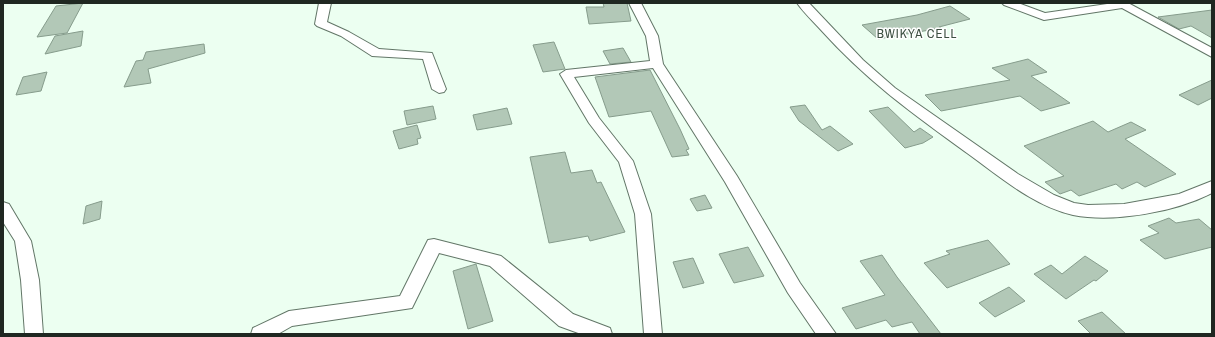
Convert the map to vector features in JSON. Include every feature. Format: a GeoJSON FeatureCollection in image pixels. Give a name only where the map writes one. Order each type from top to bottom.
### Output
{"type":"FeatureCollection","features":[{"type":"Feature","properties":{"kind":"street"},"geometry":{"type":"LineString","coordinates":[[325,3],[321,24],[345,34],[376,53],[428,56],[439,89]]}},
{"type":"Feature","properties":{"kind":"street"},"geometry":{"type":"LineString","coordinates":[[635,3],[652,36],[657,64],[732,180],[794,288],[827,334]]}},
{"type":"Feature","properties":{"kind":"street"},"geometry":{"type":"LineString","coordinates":[[803,3],[853,57],[878,81],[1011,177],[1046,198],[1074,209],[1102,210],[1160,204],[1208,191]]}},
{"type":"Feature","properties":{"kind":"street"},"geometry":{"type":"LineString","coordinates":[[1008,3],[1044,17],[1121,4],[1212,53]]}},
{"type":"Feature","properties":{"kind":"street"},"geometry":{"type":"LineString","coordinates":[[653,334],[643,214],[626,161],[594,120],[566,74],[657,64]]}},
{"type":"Feature","properties":{"kind":"street"},"geometry":{"type":"LineString","coordinates":[[3,208],[23,242],[30,280],[34,334]]}},
{"type":"Feature","properties":{"kind":"street"},"geometry":{"type":"LineString","coordinates":[[260,334],[290,319],[406,303],[434,245],[495,261],[566,320],[603,334]]}},
{"type":"Feature","properties":{"kind":"building"},"geometry":{"type":"Polygon","coordinates":[[[83,3],[67,33],[37,37],[56,6],[83,3]]]}},
{"type":"Feature","properties":{"kind":"building"},"geometry":{"type":"Polygon","coordinates":[[[603,3],[627,3],[631,21],[589,24],[586,7],[604,7],[603,3]]]}},
{"type":"Feature","properties":{"kind":"building"},"geometry":{"type":"Polygon","coordinates":[[[950,6],[970,19],[939,27],[941,28],[878,39],[862,25],[917,15],[950,6]]]}},
{"type":"Feature","properties":{"kind":"building"},"geometry":{"type":"Polygon","coordinates":[[[1212,10],[1212,38],[1191,26],[1179,29],[1158,17],[1212,10]]]}},
{"type":"Feature","properties":{"kind":"building"},"geometry":{"type":"Polygon","coordinates":[[[83,31],[81,46],[45,54],[55,36],[83,31]]]}},
{"type":"Feature","properties":{"kind":"building"},"geometry":{"type":"Polygon","coordinates":[[[554,42],[565,69],[543,72],[533,45],[554,42]]]}},
{"type":"Feature","properties":{"kind":"building"},"geometry":{"type":"Polygon","coordinates":[[[204,44],[205,53],[148,69],[151,83],[124,87],[136,61],[143,60],[146,52],[204,44]]]}},
{"type":"Feature","properties":{"kind":"building"},"geometry":{"type":"Polygon","coordinates":[[[623,48],[631,62],[610,64],[603,51],[623,48]]]}},
{"type":"Feature","properties":{"kind":"building"},"geometry":{"type":"Polygon","coordinates":[[[1028,59],[1047,72],[1031,76],[1070,103],[1041,111],[1020,96],[941,111],[925,95],[1010,80],[992,68],[1028,59]]]}},
{"type":"Feature","properties":{"kind":"building"},"geometry":{"type":"Polygon","coordinates":[[[650,70],[680,129],[689,149],[686,150],[689,155],[672,157],[651,111],[609,117],[595,77],[650,70]]]}},
{"type":"Feature","properties":{"kind":"building"},"geometry":{"type":"Polygon","coordinates":[[[47,72],[41,91],[16,95],[23,77],[47,72]]]}},
{"type":"Feature","properties":{"kind":"building"},"geometry":{"type":"Polygon","coordinates":[[[1212,80],[1212,98],[1198,105],[1179,95],[1212,80]]]}},
{"type":"Feature","properties":{"kind":"building"},"geometry":{"type":"Polygon","coordinates":[[[805,105],[822,130],[830,126],[853,144],[838,151],[799,121],[790,107],[805,105]]]}},
{"type":"Feature","properties":{"kind":"building"},"geometry":{"type":"Polygon","coordinates":[[[433,106],[436,119],[407,125],[404,111],[433,106]]]}},
{"type":"Feature","properties":{"kind":"building"},"geometry":{"type":"Polygon","coordinates":[[[888,107],[914,132],[920,128],[933,137],[923,143],[905,148],[869,111],[888,107]]]}},
{"type":"Feature","properties":{"kind":"building"},"geometry":{"type":"Polygon","coordinates":[[[507,108],[512,124],[477,130],[473,115],[507,108]]]}},
{"type":"Feature","properties":{"kind":"building"},"geometry":{"type":"Polygon","coordinates":[[[1093,121],[1108,132],[1131,122],[1146,130],[1125,139],[1176,174],[1145,187],[1137,182],[1122,189],[1116,184],[1079,196],[1071,190],[1060,194],[1045,182],[1064,176],[1024,146],[1093,121]]]}},
{"type":"Feature","properties":{"kind":"building"},"geometry":{"type":"Polygon","coordinates":[[[417,125],[421,138],[417,139],[418,144],[399,149],[393,131],[417,125]]]}},
{"type":"Feature","properties":{"kind":"building"},"geometry":{"type":"Polygon","coordinates":[[[565,152],[571,173],[592,170],[597,183],[601,182],[625,232],[590,241],[588,236],[549,243],[530,157],[565,152]]]}},
{"type":"Feature","properties":{"kind":"building"},"geometry":{"type":"Polygon","coordinates":[[[705,195],[712,208],[697,211],[690,199],[705,195]]]}},
{"type":"Feature","properties":{"kind":"building"},"geometry":{"type":"Polygon","coordinates":[[[102,201],[100,219],[83,224],[86,206],[102,201]]]}},
{"type":"Feature","properties":{"kind":"building"},"geometry":{"type":"Polygon","coordinates":[[[1169,218],[1176,223],[1199,219],[1212,230],[1212,247],[1165,259],[1140,240],[1159,233],[1148,226],[1169,218]]]}},
{"type":"Feature","properties":{"kind":"building"},"geometry":{"type":"Polygon","coordinates":[[[988,240],[1010,264],[947,288],[924,263],[950,254],[946,251],[988,240]]]}},
{"type":"Feature","properties":{"kind":"building"},"geometry":{"type":"Polygon","coordinates":[[[748,247],[764,276],[734,283],[719,254],[748,247]]]}},
{"type":"Feature","properties":{"kind":"building"},"geometry":{"type":"Polygon","coordinates":[[[882,255],[941,334],[920,334],[912,322],[892,327],[886,320],[856,329],[842,308],[885,295],[860,261],[882,255]]]}},
{"type":"Feature","properties":{"kind":"building"},"geometry":{"type":"Polygon","coordinates":[[[1085,256],[1108,271],[1096,281],[1094,280],[1066,299],[1034,274],[1051,265],[1062,274],[1085,256]]]}},
{"type":"Feature","properties":{"kind":"building"},"geometry":{"type":"Polygon","coordinates":[[[693,258],[704,283],[683,288],[673,262],[693,258]]]}},
{"type":"Feature","properties":{"kind":"building"},"geometry":{"type":"Polygon","coordinates":[[[476,264],[493,321],[468,329],[453,271],[476,264]]]}},
{"type":"Feature","properties":{"kind":"building"},"geometry":{"type":"Polygon","coordinates":[[[1009,287],[1025,301],[995,317],[979,303],[1009,287]]]}},
{"type":"Feature","properties":{"kind":"building"},"geometry":{"type":"Polygon","coordinates":[[[1102,312],[1126,334],[1091,334],[1078,321],[1102,312]]]}},
{"type":"Feature","properties":{"kind":"district","name":"BWIKYA CELL"},"geometry":{"type":"Point","coordinates":[917,33]}}]}
